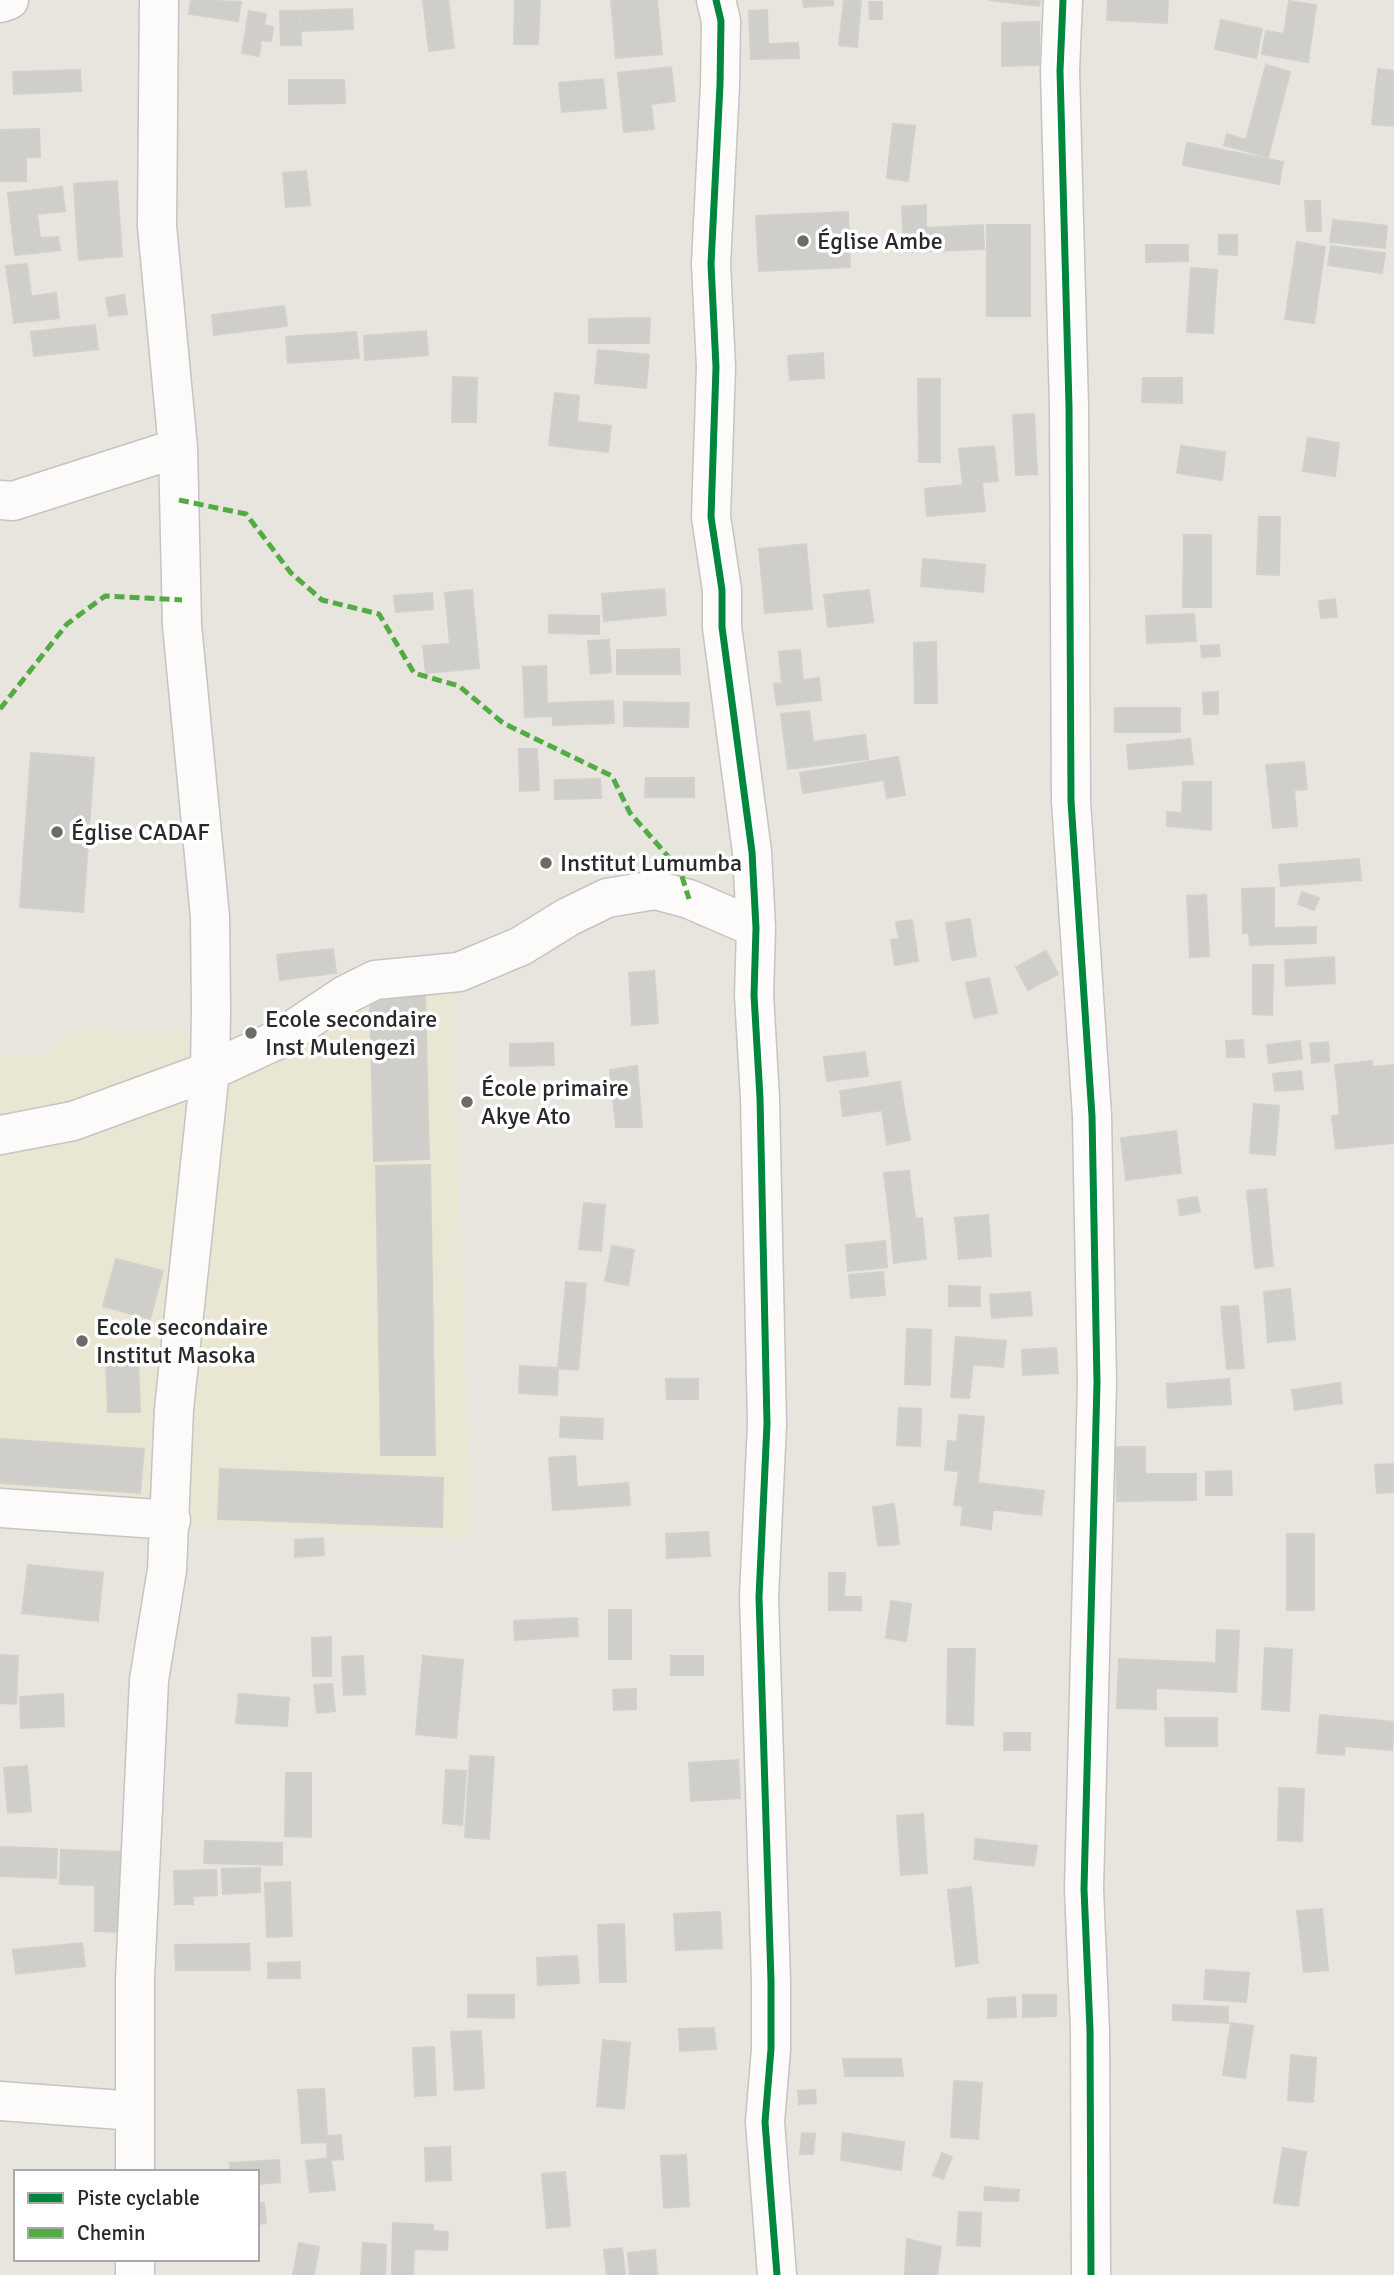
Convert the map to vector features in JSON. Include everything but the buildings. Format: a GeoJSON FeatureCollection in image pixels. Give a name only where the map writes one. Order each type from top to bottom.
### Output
{"type":"FeatureCollection","features":[{"type":"Feature","properties":{"kind":"street"},"geometry":{"type":"LineString","coordinates":[[0,2],[9,0]]}},
{"type":"Feature","properties":{"kind":"street"},"geometry":{"type":"LineString","coordinates":[[135,2170],[135,1978],[149,1680],[167,1570],[174,1409],[210,1071],[210,918],[182,625],[178,447],[157,226],[159,0]]}},
{"type":"Feature","properties":{"kind":"street"},"geometry":{"type":"LineString","coordinates":[[716,0],[721,21],[711,264],[716,367],[711,517],[722,590],[726,664],[752,852],[756,928],[754,995],[760,1098],[767,1424],[759,1597],[771,1981],[771,2049],[765,2122],[777,2275]]}},
{"type":"Feature","properties":{"kind":"street"},"geometry":{"type":"LineString","coordinates":[[1063,0],[1060,71],[1069,406],[1071,801],[1092,1116],[1097,1382],[1084,1889],[1090,2070],[1091,2275]]}},
{"type":"Feature","properties":{"kind":"street"},"geometry":{"type":"LineString","coordinates":[[0,500],[13,501],[178,447]]}},
{"type":"Feature","properties":{"kind":"street"},"geometry":{"type":"LineString","coordinates":[[0,1135],[73,1121],[210,1071],[279,1039],[345,995],[375,980],[459,972],[521,946],[568,917],[607,898],[655,890],[689,899],[756,928]]}},
{"type":"Feature","properties":{"kind":"street"},"geometry":{"type":"LineString","coordinates":[[0,1508],[171,1520]]}},
{"type":"Feature","properties":{"kind":"street"},"geometry":{"type":"LineString","coordinates":[[0,2101],[135,2111]]}},
{"type":"Feature","properties":{"kind":"shaded area"},"geometry":{"type":"Polygon","coordinates":[[[453,982],[471,1539],[182,1524],[217,1081],[374,990],[453,982]]]}},
{"type":"Feature","properties":{"kind":"shaded area","name":"Ecole secondaire Institut Masoka"},"geometry":{"type":"Polygon","coordinates":[[[72,1029],[187,1033],[181,1185],[147,1502],[0,1497],[0,1056],[45,1055],[72,1029]]]}},
{"type":"Feature","properties":{"kind":"marked path"},"geometry":{"type":"LineString","coordinates":[[179,500],[246,514],[291,573],[322,600],[379,614],[414,673],[459,686],[503,723],[612,776],[630,813],[680,870],[689,899]]}},
{"type":"Feature","properties":{"kind":"marked path"},"geometry":{"type":"LineString","coordinates":[[0,709],[67,624],[105,596],[182,600]]}},
{"type":"Feature","properties":{"kind":"cycle path"},"geometry":{"type":"LineString","coordinates":[[716,0],[721,21],[711,264],[716,367],[711,517],[722,590],[722,627],[752,852],[756,928],[754,995],[760,1098],[767,1424],[759,1597],[771,1981],[771,2049],[765,2122],[777,2275]]}},
{"type":"Feature","properties":{"kind":"cycle path"},"geometry":{"type":"LineString","coordinates":[[1063,0],[1060,71],[1069,406],[1071,801],[1092,1116],[1097,1383],[1084,1889],[1090,2030],[1091,2275]]}},
{"type":"Feature","properties":{"kind":"place","name":"Église Ambe"},"geometry":{"type":"Point","coordinates":[803,241]}},
{"type":"Feature","properties":{"kind":"place","name":"Église CADAF"},"geometry":{"type":"Point","coordinates":[57,832]}},
{"type":"Feature","properties":{"kind":"place","name":"Institut Lumumba"},"geometry":{"type":"Point","coordinates":[546,863]}},
{"type":"Feature","properties":{"kind":"place","name":"Ecole secondaire Inst Mulengezi"},"geometry":{"type":"Point","coordinates":[251,1033]}},
{"type":"Feature","properties":{"kind":"place","name":"École primaire Akye Ato"},"geometry":{"type":"Point","coordinates":[467,1102]}},
{"type":"Feature","properties":{"kind":"place","name":"Ecole secondaire Institut Masoka"},"geometry":{"type":"Point","coordinates":[82,1341]}}]}
